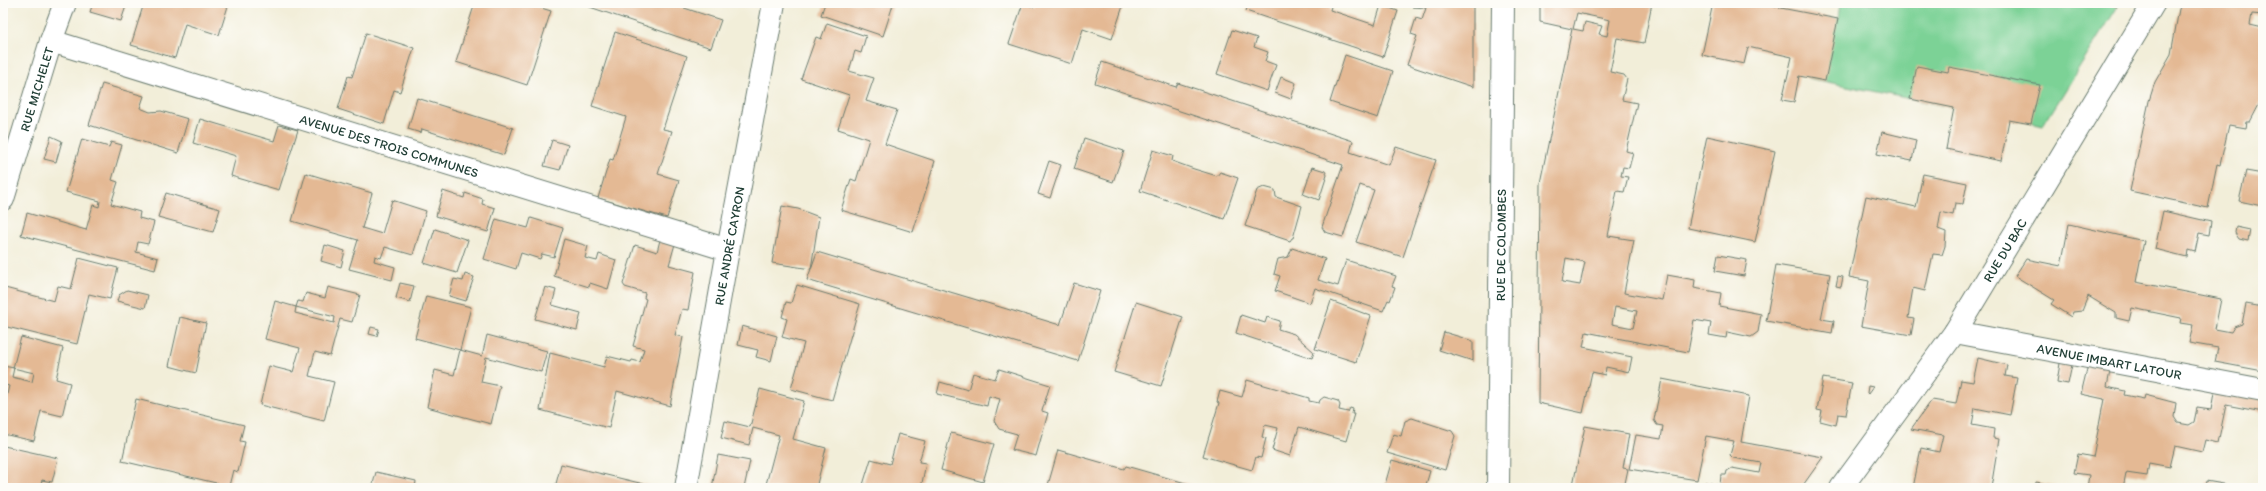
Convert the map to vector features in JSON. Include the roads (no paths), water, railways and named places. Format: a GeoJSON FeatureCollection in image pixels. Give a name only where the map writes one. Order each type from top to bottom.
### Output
{"type":"FeatureCollection","features":[{"type":"Feature","properties":{"kind":"street","name":"RUE MICHELET"},"geometry":{"type":"LineString","coordinates":[[3,199],[51,41],[65,3]]}},
{"type":"Feature","properties":{"kind":"street","name":"RUE ANDRÉ CAYRON"},"geometry":{"type":"LineString","coordinates":[[686,488],[774,3]]}},
{"type":"Feature","properties":{"kind":"street","name":"RUE DE COLOMBES"},"geometry":{"type":"LineString","coordinates":[[1498,488],[1503,3]]}},
{"type":"Feature","properties":{"kind":"street","name":"RUE DU BAC"},"geometry":{"type":"LineString","coordinates":[[1841,488],[1955,332],[2154,3]]}},
{"type":"Feature","properties":{"kind":"street","name":"AVENUE DES TROIS COMMUNES"},"geometry":{"type":"LineString","coordinates":[[51,41],[728,250]]}},
{"type":"Feature","properties":{"kind":"street","name":"AVENUE IMBART LATOUR"},"geometry":{"type":"LineString","coordinates":[[1955,332],[2263,390]]}}]}
